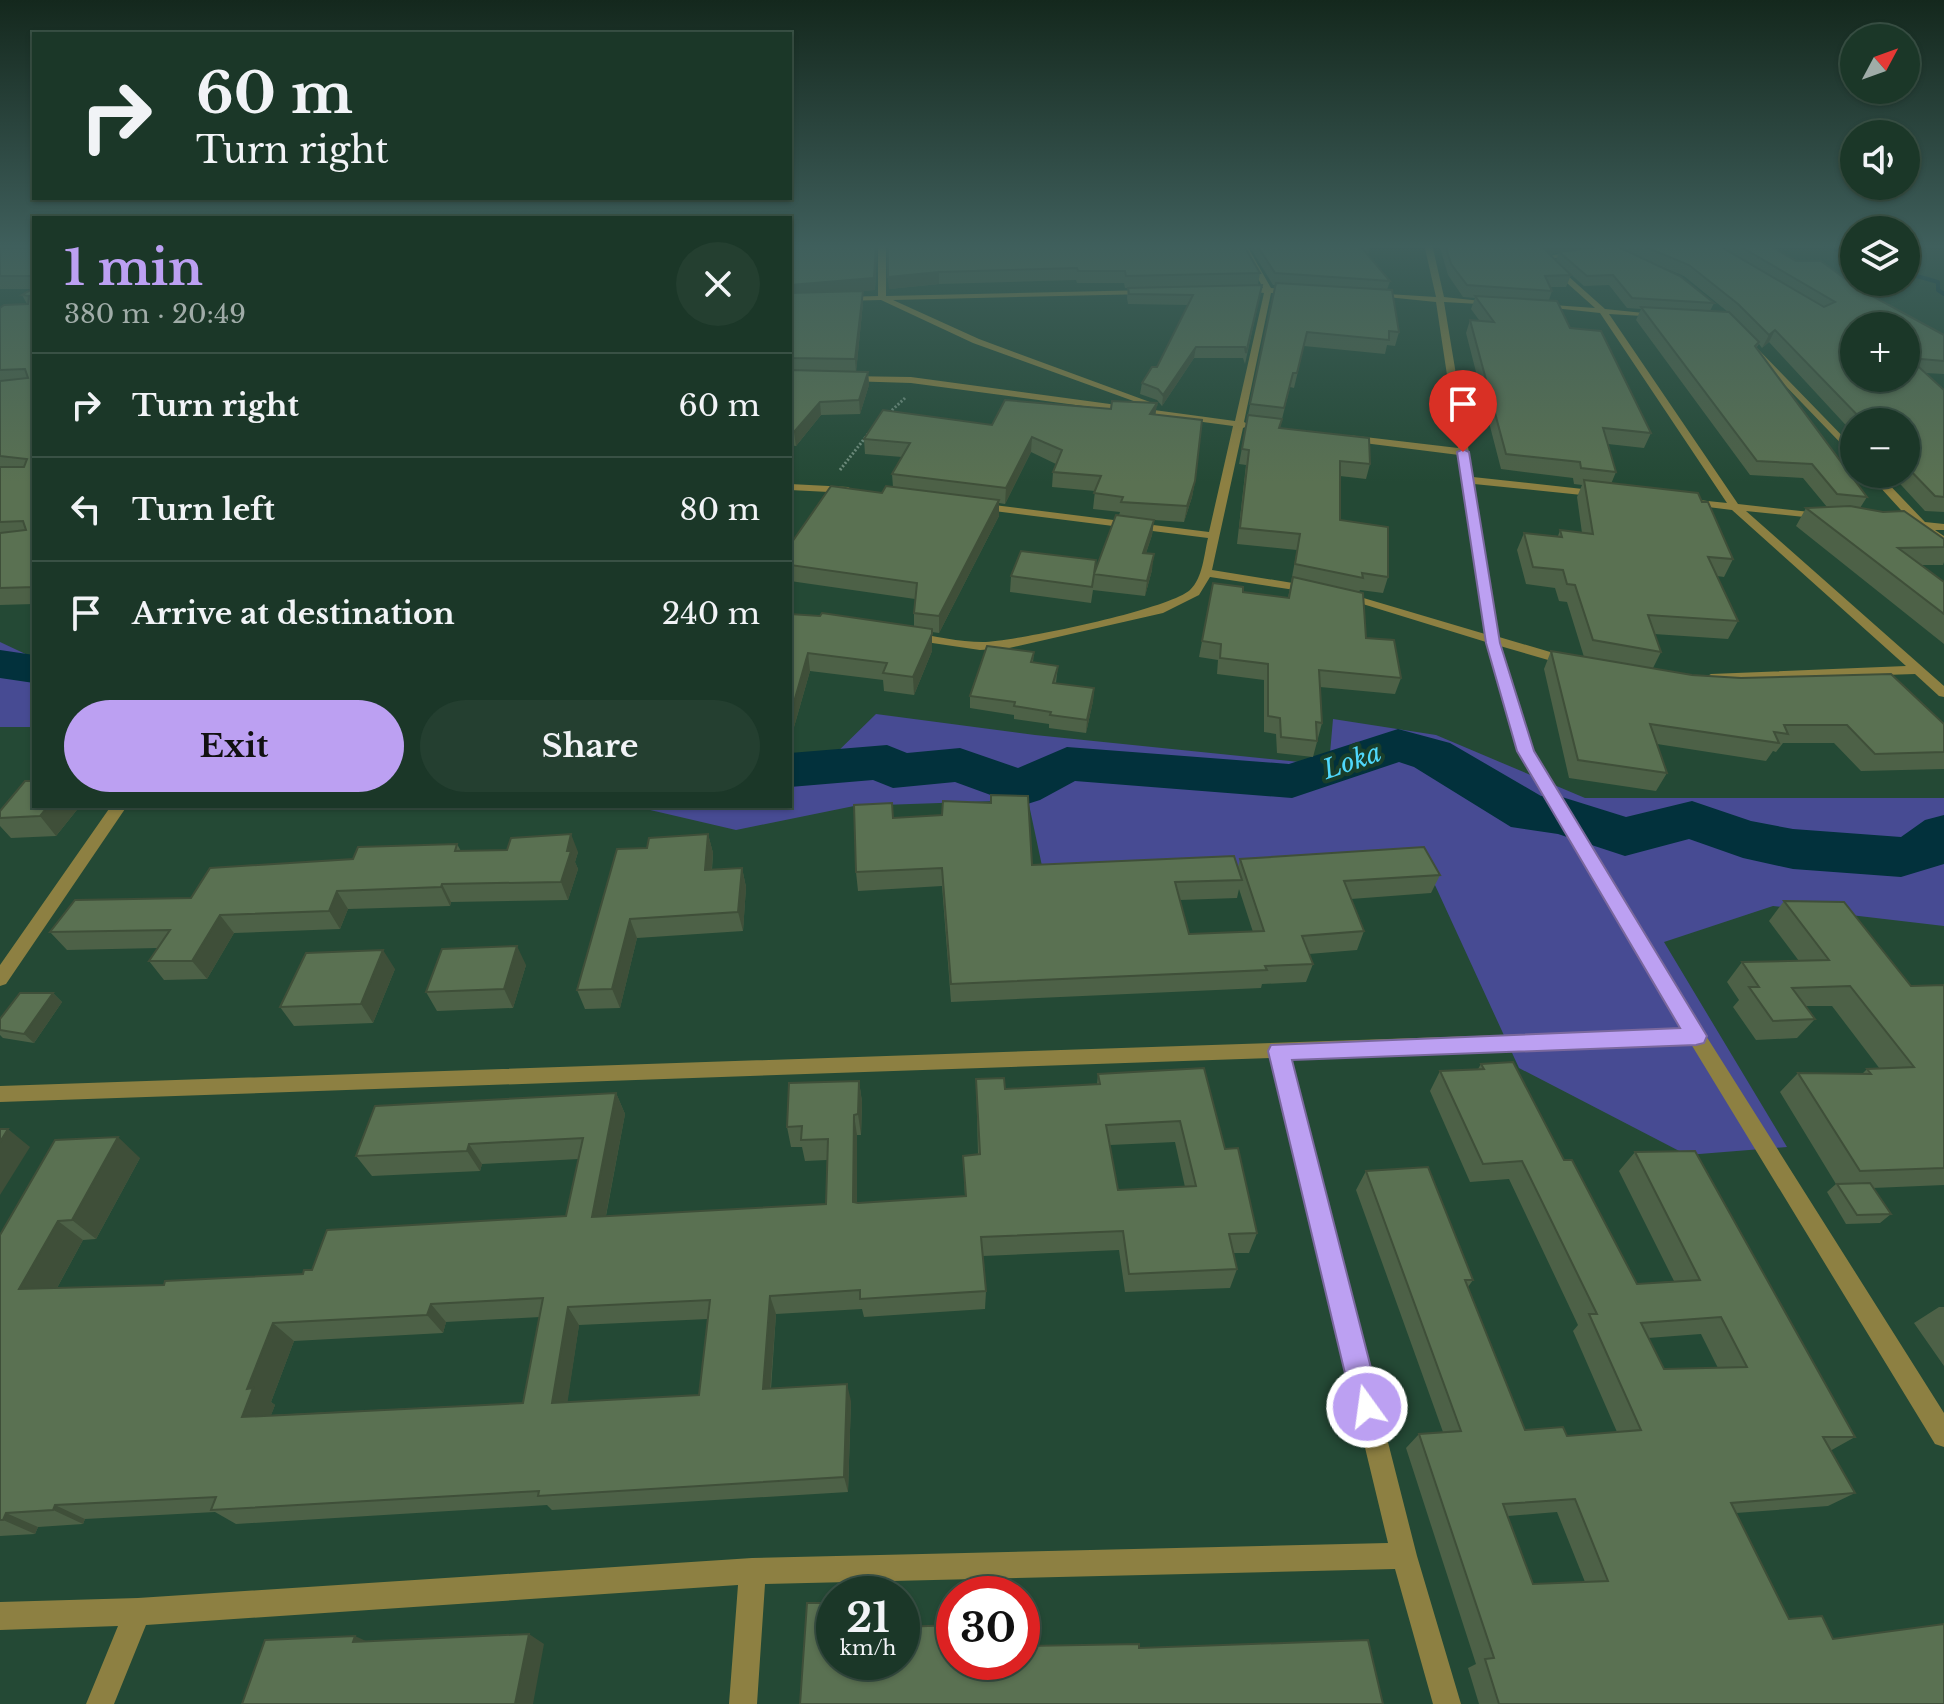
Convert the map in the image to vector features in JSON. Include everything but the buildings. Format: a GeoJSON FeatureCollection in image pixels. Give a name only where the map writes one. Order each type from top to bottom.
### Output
{"type":"FeatureCollection","features":[{"type":"Feature","properties":{"kind":"street"},"geometry":{"type":"LineString","coordinates":[[938,324],[976,341],[1184,416]]}},
{"type":"Feature","properties":{"kind":"street"},"geometry":{"type":"LineString","coordinates":[[888,633],[980,646],[1009,644],[1169,606],[1195,592],[1206,573],[1215,536],[1260,324]]}},
{"type":"Feature","properties":{"kind":"street"},"geometry":{"type":"LineString","coordinates":[[1444,324],[1493,643],[1526,751],[1696,1036],[1944,1435]]}},
{"type":"Feature","properties":{"kind":"street"},"geometry":{"type":"LineString","coordinates":[[1611,324],[1735,507],[1944,693]]}},
{"type":"Feature","properties":{"kind":"street"},"geometry":{"type":"LineString","coordinates":[[1748,342],[1840,439]]}},
{"type":"Feature","properties":{"kind":"street"},"geometry":{"type":"LineString","coordinates":[[835,378],[911,380],[1252,425]]}},
{"type":"Feature","properties":{"kind":"street"},"geometry":{"type":"LineString","coordinates":[[1342,437],[1463,452]]}},
{"type":"Feature","properties":{"kind":"street"},"geometry":{"type":"LineString","coordinates":[[1467,480],[1609,494]]}},
{"type":"Feature","properties":{"kind":"street"},"geometry":{"type":"LineString","coordinates":[[792,487],[859,492]]}},
{"type":"Feature","properties":{"kind":"street"},"geometry":{"type":"LineString","coordinates":[[1886,488],[1922,526],[1944,541]]}},
{"type":"Feature","properties":{"kind":"street"},"geometry":{"type":"LineString","coordinates":[[1672,501],[1844,518]]}},
{"type":"Feature","properties":{"kind":"street"},"geometry":{"type":"LineString","coordinates":[[967,505],[1215,536]]}},
{"type":"Feature","properties":{"kind":"street"},"geometry":{"type":"LineString","coordinates":[[1891,522],[1944,527]]}},
{"type":"Feature","properties":{"kind":"street"},"geometry":{"type":"LineString","coordinates":[[1206,573],[1329,593],[1493,643],[1579,665]]}},
{"type":"Feature","properties":{"kind":"street"},"geometry":{"type":"LineString","coordinates":[[1698,678],[1919,670]]}},
{"type":"Feature","properties":{"kind":"street"},"geometry":{"type":"LineString","coordinates":[[0,979],[7,961],[118,808]]}},
{"type":"Feature","properties":{"kind":"street"},"geometry":{"type":"LineString","coordinates":[[0,1094],[1696,1036]]}},
{"type":"Feature","properties":{"kind":"street"},"geometry":{"type":"LineString","coordinates":[[1279,1051],[1404,1556],[1447,1704]]}},
{"type":"Feature","properties":{"kind":"street"},"geometry":{"type":"LineString","coordinates":[[0,1616],[138,1612],[752,1571],[1404,1556]]}},
{"type":"Feature","properties":{"kind":"street"},"geometry":{"type":"LineString","coordinates":[[743,1704],[752,1571]]}},
{"type":"Feature","properties":{"kind":"street"},"geometry":{"type":"LineString","coordinates":[[100,1704],[138,1612]]}},
{"type":"Feature","properties":{"kind":"path"},"geometry":{"type":"LineString","coordinates":[[879,422],[904,402],[911,380]]}},
{"type":"Feature","properties":{"kind":"path"},"geometry":{"type":"LineString","coordinates":[[828,488],[870,432]]}},
{"type":"Feature","properties":{"kind":"shaded area"},"geometry":{"type":"Polygon","coordinates":[[[0,642],[32,657],[32,727],[0,727],[0,642]]]}},
{"type":"Feature","properties":{"kind":"shaded area"},"geometry":{"type":"Polygon","coordinates":[[[876,714],[1035,735],[1329,765],[1333,719],[1436,735],[1585,798],[1944,798],[1944,926],[1773,906],[1664,942],[1787,1147],[1687,1155],[1519,1068],[1423,859],[1045,880],[1028,800],[854,806],[736,830],[642,808],[792,808],[792,759],[828,761],[876,714]]]}},
{"type":"Feature","properties":{"kind":"waterway","name":"Loka"},"geometry":{"type":"LineString","coordinates":[[0,664],[32,669]]}},
{"type":"Feature","properties":{"kind":"waterway","name":"Loka"},"geometry":{"type":"LineString","coordinates":[[792,770],[887,762],[893,771],[960,765],[1021,788],[1067,764],[1292,781],[1398,745],[1432,755],[1530,814],[1562,816],[1625,837],[1692,820],[1743,839],[1793,849],[1901,857],[1924,850],[1944,834]]}},
{"type":"Feature","properties":{"kind":"route"},"geometry":{"type":"LineString","coordinates":[[1367,1407],[1279,1051],[1696,1036],[1526,751],[1493,643],[1463,452]]}}]}
